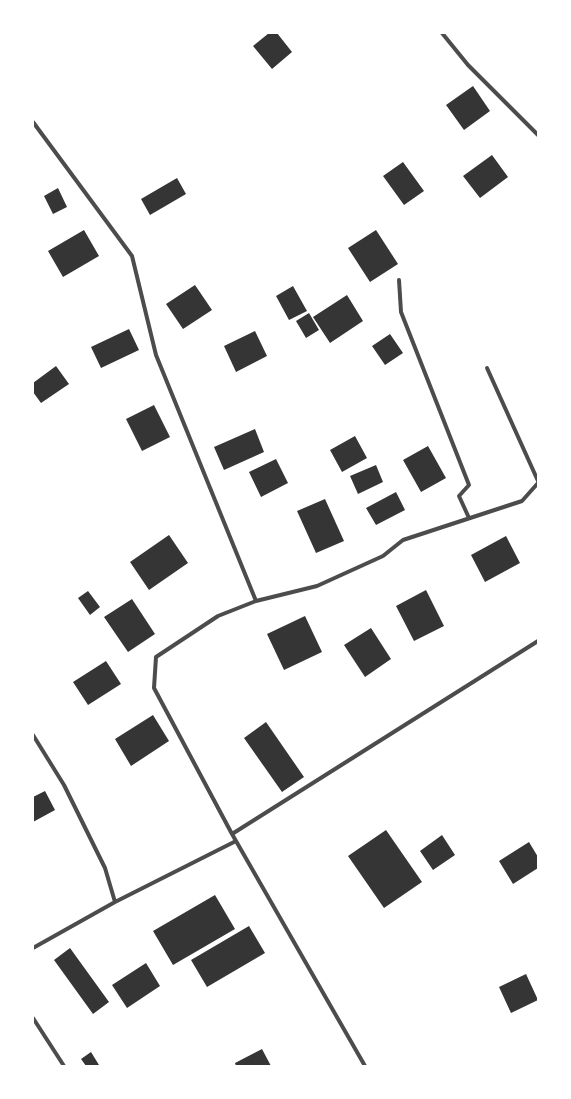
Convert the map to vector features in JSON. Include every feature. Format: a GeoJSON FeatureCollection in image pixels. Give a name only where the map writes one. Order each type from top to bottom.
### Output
{"type":"FeatureCollection","features":[{"type":"Feature","properties":{"kind":"street"},"geometry":{"type":"LineString","coordinates":[[442,33],[468,65],[538,135]]}},
{"type":"Feature","properties":{"kind":"street"},"geometry":{"type":"LineString","coordinates":[[33,122],[132,256],[156,355],[256,601]]}},
{"type":"Feature","properties":{"kind":"street"},"geometry":{"type":"LineString","coordinates":[[399,280],[401,312],[469,486],[459,496],[469,518]]}},
{"type":"Feature","properties":{"kind":"street"},"geometry":{"type":"LineString","coordinates":[[365,1066],[232,834],[154,688],[156,657],[218,616],[256,601],[317,586],[383,556],[403,540],[522,501],[538,482],[487,368]]}},
{"type":"Feature","properties":{"kind":"street"},"geometry":{"type":"LineString","coordinates":[[232,834],[538,641]]}},
{"type":"Feature","properties":{"kind":"street"},"geometry":{"type":"LineString","coordinates":[[33,735],[64,785],[105,868],[115,902]]}},
{"type":"Feature","properties":{"kind":"street"},"geometry":{"type":"LineString","coordinates":[[33,948],[115,902],[236,841]]}},
{"type":"Feature","properties":{"kind":"street"},"geometry":{"type":"LineString","coordinates":[[33,1018],[64,1066]]}},
{"type":"Feature","properties":{"kind":"building"},"geometry":{"type":"Polygon","coordinates":[[[269,33],[277,33],[292,52],[272,69],[253,46],[269,33]]]}},
{"type":"Feature","properties":{"kind":"building"},"geometry":{"type":"Polygon","coordinates":[[[473,86],[490,111],[464,130],[446,105],[473,86]]]}},
{"type":"Feature","properties":{"kind":"building"},"geometry":{"type":"Polygon","coordinates":[[[492,155],[508,177],[480,198],[463,176],[492,155]]]}},
{"type":"Feature","properties":{"kind":"building"},"geometry":{"type":"Polygon","coordinates":[[[403,162],[424,191],[404,205],[383,176],[403,162]]]}},
{"type":"Feature","properties":{"kind":"building"},"geometry":{"type":"Polygon","coordinates":[[[177,178],[186,194],[150,215],[141,199],[177,178]]]}},
{"type":"Feature","properties":{"kind":"building"},"geometry":{"type":"Polygon","coordinates":[[[58,188],[67,207],[53,214],[44,196],[58,188]]]}},
{"type":"Feature","properties":{"kind":"building"},"geometry":{"type":"Polygon","coordinates":[[[84,230],[99,256],[63,277],[48,251],[84,230]]]}},
{"type":"Feature","properties":{"kind":"building"},"geometry":{"type":"Polygon","coordinates":[[[376,230],[398,264],[370,282],[348,248],[376,230]]]}},
{"type":"Feature","properties":{"kind":"building"},"geometry":{"type":"Polygon","coordinates":[[[195,285],[212,310],[183,329],[166,304],[195,285]]]}},
{"type":"Feature","properties":{"kind":"building"},"geometry":{"type":"Polygon","coordinates":[[[293,286],[307,311],[289,320],[276,296],[293,286]]]}},
{"type":"Feature","properties":{"kind":"building"},"geometry":{"type":"Polygon","coordinates":[[[347,295],[363,321],[330,343],[313,317],[347,295]]]}},
{"type":"Feature","properties":{"kind":"building"},"geometry":{"type":"Polygon","coordinates":[[[309,313],[319,330],[306,338],[296,321],[309,313]]]}},
{"type":"Feature","properties":{"kind":"building"},"geometry":{"type":"Polygon","coordinates":[[[129,329],[139,350],[101,368],[91,347],[129,329]]]}},
{"type":"Feature","properties":{"kind":"building"},"geometry":{"type":"Polygon","coordinates":[[[255,331],[267,356],[236,372],[224,346],[255,331]]]}},
{"type":"Feature","properties":{"kind":"building"},"geometry":{"type":"Polygon","coordinates":[[[390,334],[403,353],[385,365],[372,346],[390,334]]]}},
{"type":"Feature","properties":{"kind":"building"},"geometry":{"type":"Polygon","coordinates":[[[56,366],[69,384],[41,403],[33,392],[33,383],[56,366]]]}},
{"type":"Feature","properties":{"kind":"building"},"geometry":{"type":"Polygon","coordinates":[[[154,405],[170,437],[142,451],[126,419],[154,405]]]}},
{"type":"Feature","properties":{"kind":"building"},"geometry":{"type":"Polygon","coordinates":[[[255,429],[264,452],[224,470],[214,447],[255,429]]]}},
{"type":"Feature","properties":{"kind":"building"},"geometry":{"type":"Polygon","coordinates":[[[355,436],[367,458],[342,472],[330,450],[355,436]]]}},
{"type":"Feature","properties":{"kind":"building"},"geometry":{"type":"Polygon","coordinates":[[[428,446],[446,478],[421,492],[403,460],[428,446]]]}},
{"type":"Feature","properties":{"kind":"building"},"geometry":{"type":"Polygon","coordinates":[[[276,459],[288,483],[261,497],[249,472],[276,459]]]}},
{"type":"Feature","properties":{"kind":"building"},"geometry":{"type":"Polygon","coordinates":[[[376,465],[383,482],[358,494],[350,476],[376,465]]]}},
{"type":"Feature","properties":{"kind":"building"},"geometry":{"type":"Polygon","coordinates":[[[396,492],[405,510],[376,525],[366,508],[396,492]]]}},
{"type":"Feature","properties":{"kind":"building"},"geometry":{"type":"Polygon","coordinates":[[[325,499],[344,541],[316,553],[297,511],[325,499]]]}},
{"type":"Feature","properties":{"kind":"building"},"geometry":{"type":"Polygon","coordinates":[[[169,535],[188,563],[149,590],[130,562],[169,535]]]}},
{"type":"Feature","properties":{"kind":"building"},"geometry":{"type":"Polygon","coordinates":[[[506,536],[520,563],[485,582],[471,555],[506,536]]]}},
{"type":"Feature","properties":{"kind":"building"},"geometry":{"type":"Polygon","coordinates":[[[426,590],[444,626],[414,641],[396,606],[426,590]]]}},
{"type":"Feature","properties":{"kind":"building"},"geometry":{"type":"Polygon","coordinates":[[[88,591],[100,607],[90,615],[78,598],[88,591]]]}},
{"type":"Feature","properties":{"kind":"building"},"geometry":{"type":"Polygon","coordinates":[[[132,599],[155,634],[128,652],[104,617],[132,599]]]}},
{"type":"Feature","properties":{"kind":"building"},"geometry":{"type":"Polygon","coordinates":[[[305,616],[322,652],[284,670],[267,634],[305,616]]]}},
{"type":"Feature","properties":{"kind":"building"},"geometry":{"type":"Polygon","coordinates":[[[371,628],[391,659],[365,677],[344,645],[371,628]]]}},
{"type":"Feature","properties":{"kind":"building"},"geometry":{"type":"Polygon","coordinates":[[[106,661],[121,684],[88,705],[73,682],[106,661]]]}},
{"type":"Feature","properties":{"kind":"building"},"geometry":{"type":"Polygon","coordinates":[[[153,715],[169,741],[131,766],[115,739],[153,715]]]}},
{"type":"Feature","properties":{"kind":"building"},"geometry":{"type":"Polygon","coordinates":[[[266,722],[304,777],[282,792],[244,738],[266,722]]]}},
{"type":"Feature","properties":{"kind":"building"},"geometry":{"type":"Polygon","coordinates":[[[45,791],[55,810],[33,822],[33,797],[45,791]]]}},
{"type":"Feature","properties":{"kind":"building"},"geometry":{"type":"Polygon","coordinates":[[[386,830],[422,882],[384,908],[348,856],[386,830]]]}},
{"type":"Feature","properties":{"kind":"building"},"geometry":{"type":"Polygon","coordinates":[[[442,835],[455,855],[433,870],[420,851],[442,835]]]}},
{"type":"Feature","properties":{"kind":"building"},"geometry":{"type":"Polygon","coordinates":[[[529,842],[538,857],[538,868],[513,884],[499,861],[529,842]]]}},
{"type":"Feature","properties":{"kind":"building"},"geometry":{"type":"Polygon","coordinates":[[[215,895],[235,929],[173,965],[153,931],[215,895]]]}},
{"type":"Feature","properties":{"kind":"building"},"geometry":{"type":"Polygon","coordinates":[[[249,926],[265,953],[207,987],[191,960],[249,926]]]}},
{"type":"Feature","properties":{"kind":"building"},"geometry":{"type":"Polygon","coordinates":[[[70,948],[109,1002],[93,1014],[54,960],[70,948]]]}},
{"type":"Feature","properties":{"kind":"building"},"geometry":{"type":"Polygon","coordinates":[[[146,963],[160,986],[127,1008],[112,985],[146,963]]]}},
{"type":"Feature","properties":{"kind":"building"},"geometry":{"type":"Polygon","coordinates":[[[526,974],[538,1000],[511,1013],[499,987],[526,974]]]}},
{"type":"Feature","properties":{"kind":"building"},"geometry":{"type":"Polygon","coordinates":[[[262,1049],[271,1066],[236,1066],[235,1063],[262,1049]]]}},
{"type":"Feature","properties":{"kind":"building"},"geometry":{"type":"Polygon","coordinates":[[[91,1052],[99,1066],[86,1066],[81,1059],[91,1052]]]}}]}
